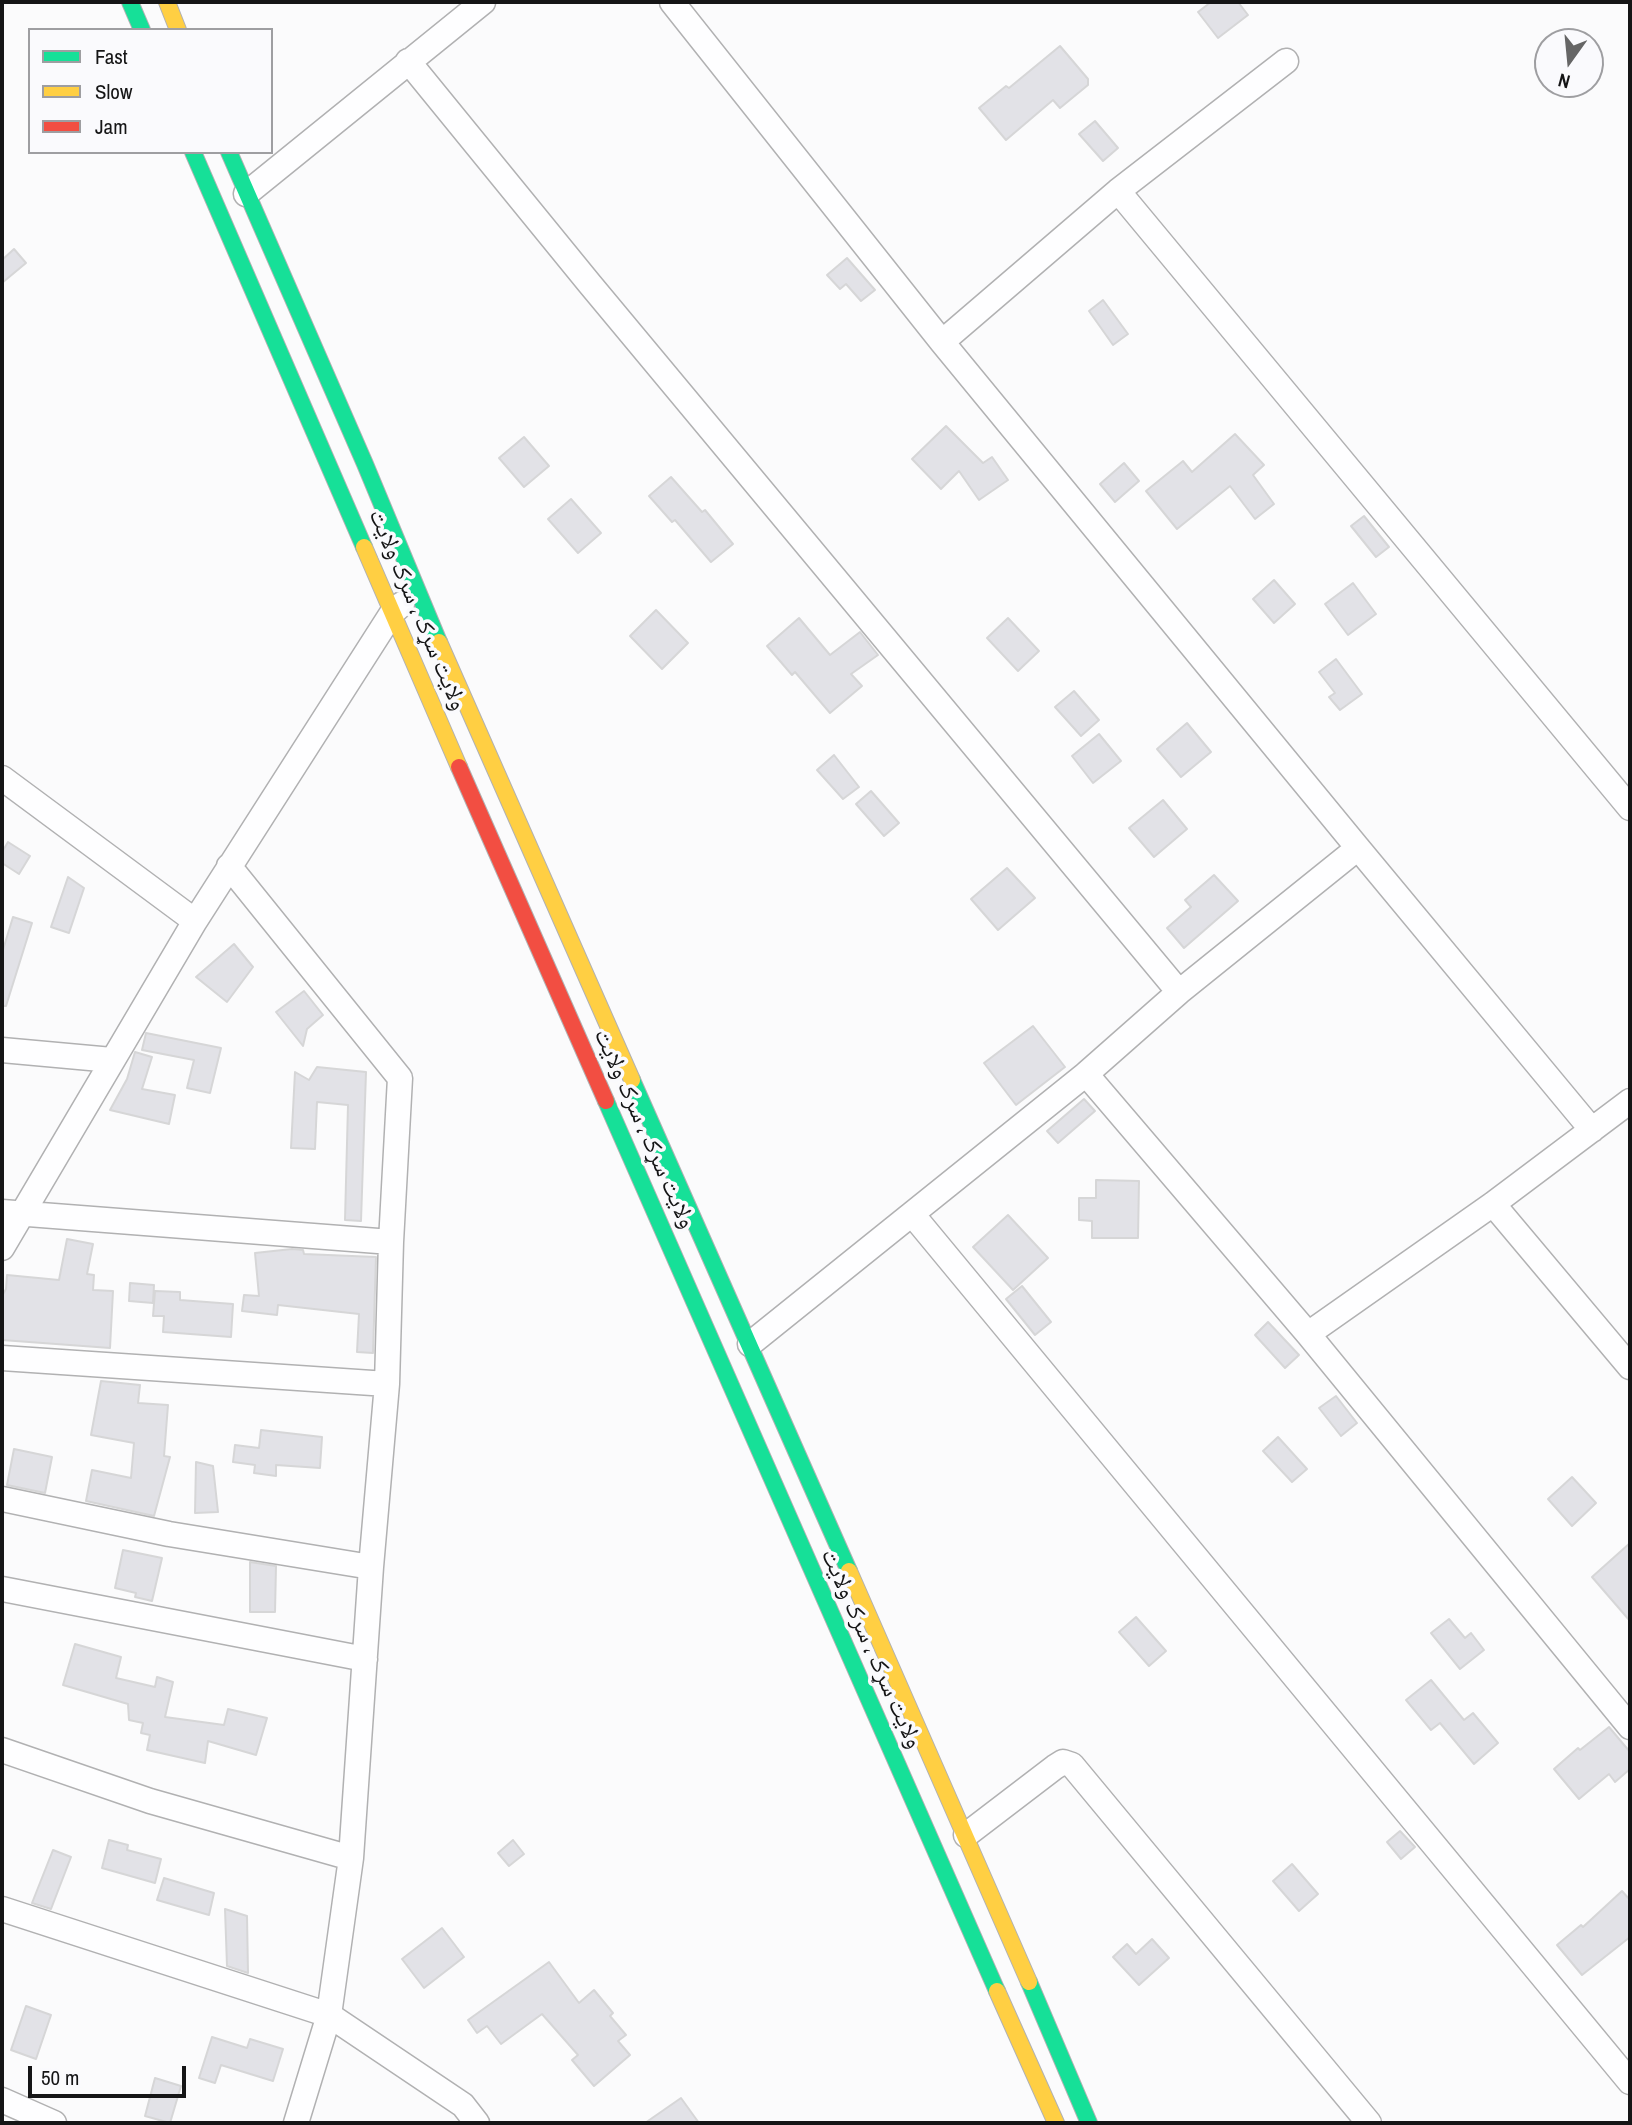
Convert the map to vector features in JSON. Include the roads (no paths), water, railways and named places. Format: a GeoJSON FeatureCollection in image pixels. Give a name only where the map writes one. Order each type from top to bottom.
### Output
{"type":"FeatureCollection","features":[{"type":"Feature","properties":{"kind":"main road"},"geometry":{"type":"LineString","coordinates":[[130,2],[141,28]]}},
{"type":"Feature","properties":{"kind":"main road"},"geometry":{"type":"LineString","coordinates":[[167,2],[177,28]]}},
{"type":"Feature","properties":{"kind":"main road","name":"ولایت سړک ، سرک ولایت"},"geometry":{"type":"LineString","coordinates":[[194,154],[938,1859],[1056,2123]]}},
{"type":"Feature","properties":{"kind":"main road","name":"ولایت سړک ، سرک ولایت"},"geometry":{"type":"LineString","coordinates":[[230,154],[365,464],[416,590],[966,1835],[1089,2123]]}},
{"type":"Feature","properties":{"kind":"street"},"geometry":{"type":"LineString","coordinates":[[246,194],[484,2]]}},
{"type":"Feature","properties":{"kind":"street"},"geometry":{"type":"LineString","coordinates":[[672,2],[942,342],[1592,1130]]}},
{"type":"Feature","properties":{"kind":"street"},"geometry":{"type":"LineString","coordinates":[[408,61],[589,283],[1179,992]]}},
{"type":"Feature","properties":{"kind":"street"},"geometry":{"type":"LineString","coordinates":[[942,342],[1118,191],[1286,61]]}},
{"type":"Feature","properties":{"kind":"street"},"geometry":{"type":"LineString","coordinates":[[1118,191],[1630,808]]}},
{"type":"Feature","properties":{"kind":"street"},"geometry":{"type":"LineString","coordinates":[[2,1248],[11,1213],[112,1060],[229,866],[393,613],[416,590]]}},
{"type":"Feature","properties":{"kind":"street"},"geometry":{"type":"LineString","coordinates":[[2,780],[195,921]]}},
{"type":"Feature","properties":{"kind":"street"},"geometry":{"type":"LineString","coordinates":[[750,1344],[1086,1074],[1179,992],[1358,848]]}},
{"type":"Feature","properties":{"kind":"street"},"geometry":{"type":"LineString","coordinates":[[229,866],[400,1078],[387,1384],[351,1858],[329,2015],[296,2123]]}},
{"type":"Feature","properties":{"kind":"street"},"geometry":{"type":"LineString","coordinates":[[2,1050],[112,1060]]}},
{"type":"Feature","properties":{"kind":"street"},"geometry":{"type":"LineString","coordinates":[[1086,1074],[1308,1334],[1630,1727]]}},
{"type":"Feature","properties":{"kind":"street"},"geometry":{"type":"LineString","coordinates":[[1308,1334],[1493,1204],[1630,1101]]}},
{"type":"Feature","properties":{"kind":"street"},"geometry":{"type":"LineString","coordinates":[[1493,1204],[1630,1367]]}},
{"type":"Feature","properties":{"kind":"street"},"geometry":{"type":"LineString","coordinates":[[11,1213],[391,1242]]}},
{"type":"Feature","properties":{"kind":"street"},"geometry":{"type":"LineString","coordinates":[[912,1214],[1630,2082]]}},
{"type":"Feature","properties":{"kind":"street"},"geometry":{"type":"LineString","coordinates":[[2,1358],[387,1384]]}},
{"type":"Feature","properties":{"kind":"street"},"geometry":{"type":"LineString","coordinates":[[2,1499],[169,1534],[371,1567]]}},
{"type":"Feature","properties":{"kind":"street"},"geometry":{"type":"LineString","coordinates":[[2,1590],[365,1659]]}},
{"type":"Feature","properties":{"kind":"street"},"geometry":{"type":"LineString","coordinates":[[2,1749],[149,1801],[351,1858]]}},
{"type":"Feature","properties":{"kind":"street"},"geometry":{"type":"LineString","coordinates":[[966,1835],[1055,1767],[1063,1762],[1072,1765],[1369,2123]]}},
{"type":"Feature","properties":{"kind":"street"},"geometry":{"type":"LineString","coordinates":[[2,1909],[329,2015],[463,2105],[477,2123]]}},
{"type":"Feature","properties":{"kind":"street"},"geometry":{"type":"LineString","coordinates":[[2,2100],[54,2123]]}}]}
